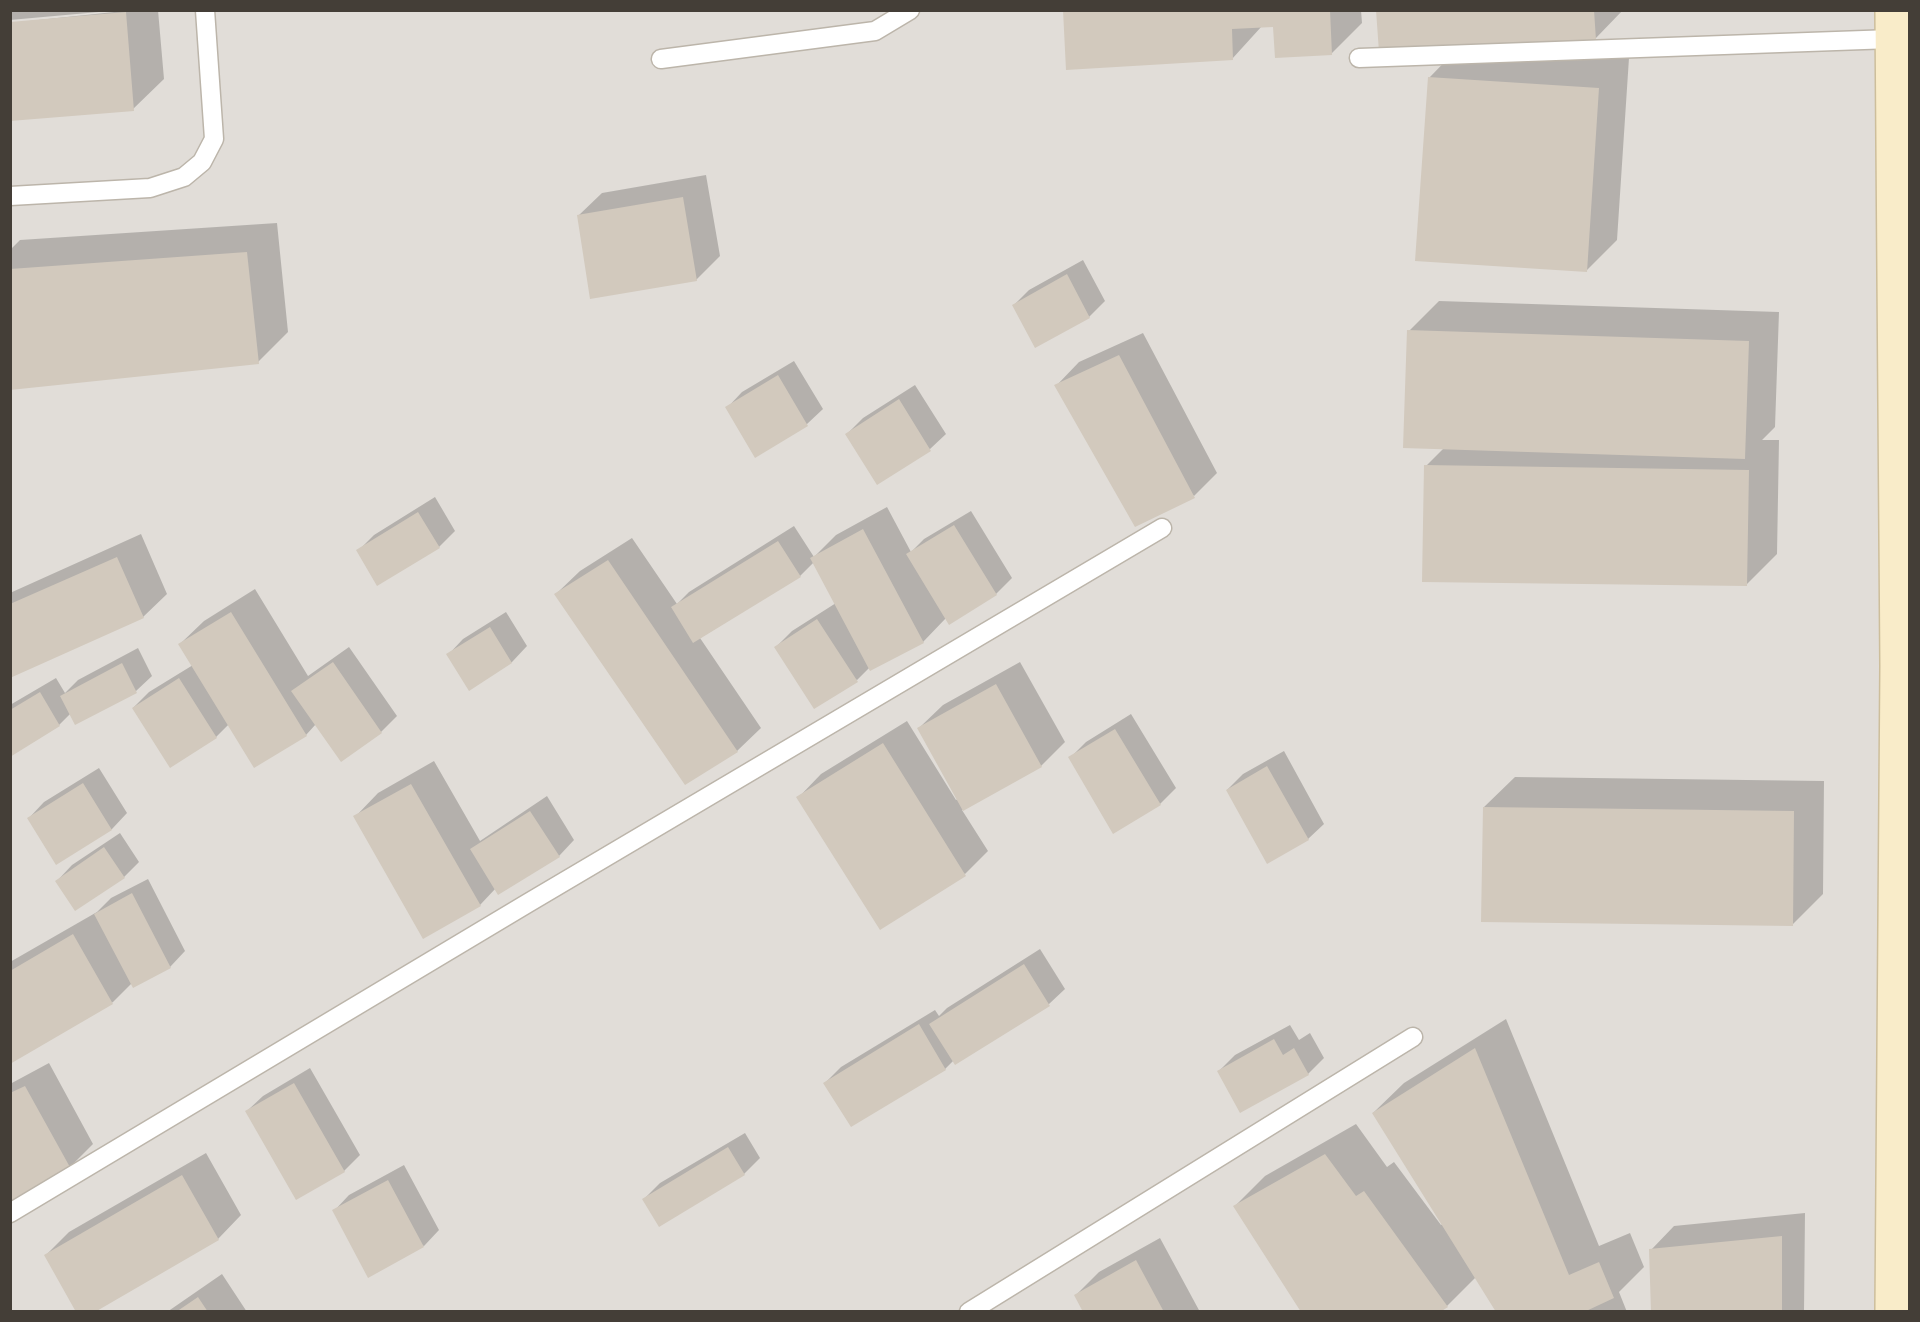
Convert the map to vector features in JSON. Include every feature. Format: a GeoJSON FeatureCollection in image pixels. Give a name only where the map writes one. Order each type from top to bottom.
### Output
{"type":"FeatureCollection","features":[{"type":"Feature","properties":{"kind":"street"},"geometry":{"type":"LineString","coordinates":[[1892,25],[1902,280],[1892,1311]]}},
{"type":"Feature","properties":{"kind":"lane"},"geometry":{"type":"LineString","coordinates":[[10,196],[150,188],[184,177],[202,162],[214,139],[206,10]]}},
{"type":"Feature","properties":{"kind":"lane"},"geometry":{"type":"LineString","coordinates":[[662,59],[875,31],[910,10]]}},
{"type":"Feature","properties":{"kind":"lane"},"geometry":{"type":"LineString","coordinates":[[1359,58],[1892,25]]}},
{"type":"Feature","properties":{"kind":"lane"},"geometry":{"type":"LineString","coordinates":[[10,1213],[1162,528]]}},
{"type":"Feature","properties":{"kind":"lane"},"geometry":{"type":"LineString","coordinates":[[969,1311],[1413,1037]]}},
{"type":"Feature","properties":{"kind":"shaded area"},"geometry":{"type":"Polygon","coordinates":[[[11,11],[1909,11],[1909,1311],[11,1311],[11,11]]]}},
{"type":"Feature","properties":{"kind":"building"},"geometry":{"type":"Polygon","coordinates":[[[1063,10],[1330,10],[1332,55],[1275,58],[1273,27],[1232,29],[1233,60],[1066,70],[1063,10]]]}},
{"type":"Feature","properties":{"kind":"building"},"geometry":{"type":"Polygon","coordinates":[[[1376,10],[1594,10],[1596,40],[1379,52],[1376,10]]]}},
{"type":"Feature","properties":{"kind":"building"},"geometry":{"type":"Polygon","coordinates":[[[126,12],[134,111],[10,121],[10,22],[126,12]]]}},
{"type":"Feature","properties":{"kind":"building"},"geometry":{"type":"Polygon","coordinates":[[[1428,77],[1599,88],[1587,272],[1415,261],[1428,77]]]}},
{"type":"Feature","properties":{"kind":"building"},"geometry":{"type":"Polygon","coordinates":[[[683,197],[697,281],[590,299],[577,215],[683,197]]]}},
{"type":"Feature","properties":{"kind":"building"},"geometry":{"type":"Polygon","coordinates":[[[247,252],[259,364],[10,390],[10,269],[247,252]]]}},
{"type":"Feature","properties":{"kind":"building"},"geometry":{"type":"Polygon","coordinates":[[[1067,274],[1090,318],[1035,348],[1012,305],[1067,274]]]}},
{"type":"Feature","properties":{"kind":"building"},"geometry":{"type":"Polygon","coordinates":[[[1407,330],[1749,341],[1745,459],[1403,448],[1407,330]]]}},
{"type":"Feature","properties":{"kind":"building"},"geometry":{"type":"Polygon","coordinates":[[[1119,355],[1195,498],[1135,527],[1054,385],[1119,355]]]}},
{"type":"Feature","properties":{"kind":"building"},"geometry":{"type":"Polygon","coordinates":[[[778,375],[808,426],[755,458],[725,407],[778,375]]]}},
{"type":"Feature","properties":{"kind":"building"},"geometry":{"type":"Polygon","coordinates":[[[899,399],[931,451],[877,485],[845,434],[899,399]]]}},
{"type":"Feature","properties":{"kind":"building"},"geometry":{"type":"Polygon","coordinates":[[[1424,465],[1749,470],[1747,586],[1422,582],[1424,465]]]}},
{"type":"Feature","properties":{"kind":"building"},"geometry":{"type":"Polygon","coordinates":[[[418,512],[440,548],[377,586],[356,550],[418,512]]]}},
{"type":"Feature","properties":{"kind":"building"},"geometry":{"type":"Polygon","coordinates":[[[954,525],[997,595],[949,625],[906,554],[954,525]]]}},
{"type":"Feature","properties":{"kind":"building"},"geometry":{"type":"Polygon","coordinates":[[[863,529],[924,643],[870,671],[810,558],[863,529]]]}},
{"type":"Feature","properties":{"kind":"building"},"geometry":{"type":"Polygon","coordinates":[[[778,541],[801,577],[693,643],[671,607],[778,541]]]}},
{"type":"Feature","properties":{"kind":"building"},"geometry":{"type":"Polygon","coordinates":[[[117,557],[144,618],[10,678],[10,604],[117,557]]]}},
{"type":"Feature","properties":{"kind":"building"},"geometry":{"type":"Polygon","coordinates":[[[608,560],[738,752],[685,785],[554,594],[608,560]]]}},
{"type":"Feature","properties":{"kind":"building"},"geometry":{"type":"Polygon","coordinates":[[[231,612],[307,736],[254,768],[178,644],[231,612]]]}},
{"type":"Feature","properties":{"kind":"building"},"geometry":{"type":"Polygon","coordinates":[[[817,619],[858,682],[814,709],[774,647],[817,619]]]}},
{"type":"Feature","properties":{"kind":"building"},"geometry":{"type":"Polygon","coordinates":[[[490,627],[512,663],[469,691],[446,654],[490,627]]]}},
{"type":"Feature","properties":{"kind":"building"},"geometry":{"type":"Polygon","coordinates":[[[333,662],[382,733],[341,762],[291,691],[333,662]]]}},
{"type":"Feature","properties":{"kind":"building"},"geometry":{"type":"Polygon","coordinates":[[[122,663],[137,693],[75,725],[60,696],[122,663]]]}},
{"type":"Feature","properties":{"kind":"building"},"geometry":{"type":"Polygon","coordinates":[[[179,678],[217,738],[170,768],[132,708],[179,678]]]}},
{"type":"Feature","properties":{"kind":"building"},"geometry":{"type":"Polygon","coordinates":[[[996,684],[1042,767],[963,811],[917,728],[996,684]]]}},
{"type":"Feature","properties":{"kind":"building"},"geometry":{"type":"Polygon","coordinates":[[[40,692],[60,726],[10,757],[10,710],[40,692]]]}},
{"type":"Feature","properties":{"kind":"building"},"geometry":{"type":"Polygon","coordinates":[[[1115,729],[1161,805],[1113,834],[1068,757],[1115,729]]]}},
{"type":"Feature","properties":{"kind":"building"},"geometry":{"type":"Polygon","coordinates":[[[883,743],[966,876],[880,930],[796,797],[883,743]]]}},
{"type":"Feature","properties":{"kind":"building"},"geometry":{"type":"Polygon","coordinates":[[[1267,766],[1309,840],[1267,864],[1226,790],[1267,766]]]}},
{"type":"Feature","properties":{"kind":"building"},"geometry":{"type":"Polygon","coordinates":[[[83,783],[112,830],[56,865],[27,818],[83,783]]]}},
{"type":"Feature","properties":{"kind":"building"},"geometry":{"type":"Polygon","coordinates":[[[411,784],[481,906],[423,939],[353,816],[411,784]]]}},
{"type":"Feature","properties":{"kind":"building"},"geometry":{"type":"Polygon","coordinates":[[[1483,807],[1794,811],[1793,926],[1481,922],[1483,807]]]}},
{"type":"Feature","properties":{"kind":"building"},"geometry":{"type":"Polygon","coordinates":[[[530,811],[560,857],[498,895],[470,849],[530,811]]]}},
{"type":"Feature","properties":{"kind":"building"},"geometry":{"type":"Polygon","coordinates":[[[104,847],[125,878],[75,911],[55,881],[104,847]]]}},
{"type":"Feature","properties":{"kind":"building"},"geometry":{"type":"Polygon","coordinates":[[[132,893],[171,968],[133,988],[94,914],[132,893]]]}},
{"type":"Feature","properties":{"kind":"building"},"geometry":{"type":"Polygon","coordinates":[[[73,934],[113,1004],[10,1064],[10,971],[73,934]]]}},
{"type":"Feature","properties":{"kind":"building"},"geometry":{"type":"Polygon","coordinates":[[[1024,964],[1050,1006],[955,1065],[929,1024],[1024,964]]]}},
{"type":"Feature","properties":{"kind":"building"},"geometry":{"type":"Polygon","coordinates":[[[919,1024],[946,1070],[851,1127],[823,1083],[919,1024]]]}},
{"type":"Feature","properties":{"kind":"building"},"geometry":{"type":"Polygon","coordinates":[[[1274,1039],[1283,1055],[1294,1048],[1309,1075],[1240,1113],[1217,1071],[1274,1039]]]}},
{"type":"Feature","properties":{"kind":"building"},"geometry":{"type":"Polygon","coordinates":[[[1475,1048],[1569,1275],[1599,1262],[1614,1298],[1584,1312],[1496,1312],[1372,1113],[1475,1048]]]}},
{"type":"Feature","properties":{"kind":"building"},"geometry":{"type":"Polygon","coordinates":[[[294,1083],[345,1172],[296,1200],[245,1111],[294,1083]]]}},
{"type":"Feature","properties":{"kind":"building"},"geometry":{"type":"Polygon","coordinates":[[[25,1086],[71,1169],[10,1202],[10,1093],[25,1086]]]}},
{"type":"Feature","properties":{"kind":"building"},"geometry":{"type":"Polygon","coordinates":[[[728,1147],[745,1175],[659,1227],[642,1199],[728,1147]]]}},
{"type":"Feature","properties":{"kind":"building"},"geometry":{"type":"Polygon","coordinates":[[[1325,1154],[1356,1196],[1364,1191],[1448,1307],[1440,1312],[1301,1312],[1233,1206],[1325,1154]]]}},
{"type":"Feature","properties":{"kind":"building"},"geometry":{"type":"Polygon","coordinates":[[[182,1175],[219,1240],[95,1312],[76,1312],[44,1255],[182,1175]]]}},
{"type":"Feature","properties":{"kind":"building"},"geometry":{"type":"Polygon","coordinates":[[[388,1180],[424,1247],[368,1278],[332,1210],[388,1180]]]}},
{"type":"Feature","properties":{"kind":"building"},"geometry":{"type":"Polygon","coordinates":[[[1782,1236],[1782,1312],[1651,1312],[1649,1249],[1782,1236]]]}},
{"type":"Feature","properties":{"kind":"building"},"geometry":{"type":"Polygon","coordinates":[[[1136,1260],[1164,1312],[1083,1312],[1074,1295],[1136,1260]]]}},
{"type":"Feature","properties":{"kind":"building"},"geometry":{"type":"Polygon","coordinates":[[[198,1297],[208,1312],[176,1312],[198,1297]]]}}]}
